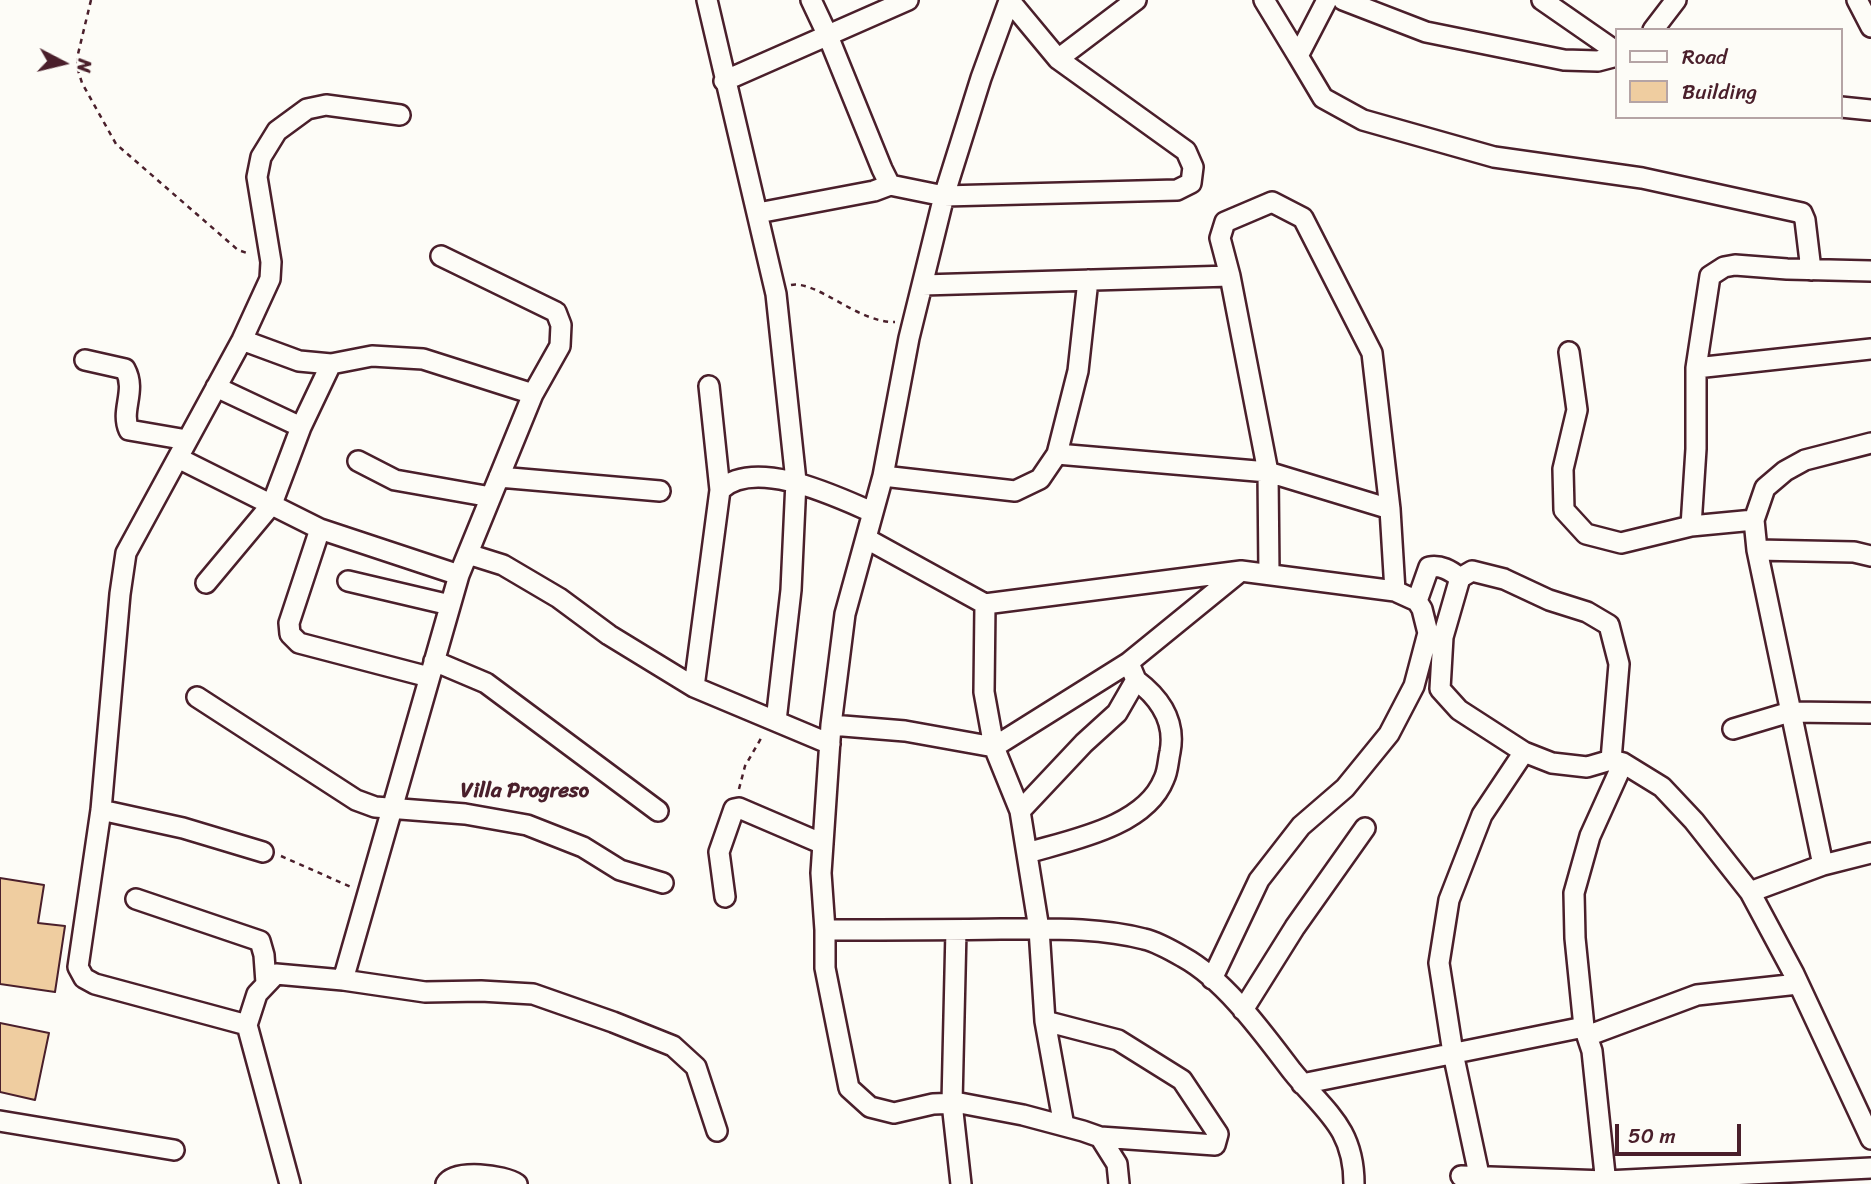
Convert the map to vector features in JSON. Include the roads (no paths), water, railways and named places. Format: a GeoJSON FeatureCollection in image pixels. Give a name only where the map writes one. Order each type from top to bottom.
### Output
{"type":"FeatureCollection","features":[{"type":"Feature","properties":{"kind":"street"},"geometry":{"type":"LineString","coordinates":[[707,0],[776,294],[796,481],[791,590],[776,721]]}},
{"type":"Feature","properties":{"kind":"street"},"geometry":{"type":"LineString","coordinates":[[811,0],[890,185]]}},
{"type":"Feature","properties":{"kind":"street"},"geometry":{"type":"LineString","coordinates":[[724,81],[908,0]]}},
{"type":"Feature","properties":{"kind":"street"},"geometry":{"type":"LineString","coordinates":[[758,213],[874,191],[890,185],[944,196],[1177,190],[1191,183],[1194,167],[1186,151],[1058,59],[1009,0]]}},
{"type":"Feature","properties":{"kind":"street"},"geometry":{"type":"LineString","coordinates":[[1009,0],[944,196],[915,317],[883,476],[845,614],[831,734],[821,873],[825,968],[849,1088],[870,1107],[894,1113],[933,1104],[990,1108],[1100,1137],[1215,1145],[1218,1134],[1182,1080],[1118,1040],[1045,1021]]}},
{"type":"Feature","properties":{"kind":"street"},"geometry":{"type":"LineString","coordinates":[[1058,59],[1136,0]]}},
{"type":"Feature","properties":{"kind":"street"},"geometry":{"type":"LineString","coordinates":[[1264,0],[1323,99],[1363,120],[1494,157],[1642,178],[1802,213],[1811,270]]}},
{"type":"Feature","properties":{"kind":"street"},"geometry":{"type":"LineString","coordinates":[[1298,56],[1327,0]]}},
{"type":"Feature","properties":{"kind":"street"},"geometry":{"type":"LineString","coordinates":[[1343,0],[1426,32],[1564,60],[1598,61],[1616,54]]}},
{"type":"Feature","properties":{"kind":"street"},"geometry":{"type":"LineString","coordinates":[[1542,0],[1616,53]]}},
{"type":"Feature","properties":{"kind":"street"},"geometry":{"type":"LineString","coordinates":[[1857,0],[1871,27]]}},
{"type":"Feature","properties":{"kind":"street"},"geometry":{"type":"LineString","coordinates":[[1654,28],[1667,3]]}},
{"type":"Feature","properties":{"kind":"street"},"geometry":{"type":"LineString","coordinates":[[247,1026],[94,984],[84,978],[78,967],[101,810],[126,553],[242,341],[270,279],[271,261],[257,177],[261,157],[277,131],[307,109],[326,105],[400,115]]}},
{"type":"Feature","properties":{"kind":"street"},"geometry":{"type":"LineString","coordinates":[[1843,107],[1871,110]]}},
{"type":"Feature","properties":{"kind":"street"},"geometry":{"type":"LineString","coordinates":[[1269,574],[1268,472],[1220,237],[1225,222],[1272,202],[1303,218],[1372,353],[1390,509],[1395,591]]}},
{"type":"Feature","properties":{"kind":"street"},"geometry":{"type":"LineString","coordinates":[[342,980],[459,575],[533,394],[561,346],[561,325],[556,312],[441,256]]}},
{"type":"Feature","properties":{"kind":"street"},"geometry":{"type":"LineString","coordinates":[[1691,526],[1696,449],[1696,368],[1710,276],[1724,267],[1735,265],[1871,271]]}},
{"type":"Feature","properties":{"kind":"street"},"geometry":{"type":"LineString","coordinates":[[923,285],[1230,276]]}},
{"type":"Feature","properties":{"kind":"street"},"geometry":{"type":"LineString","coordinates":[[883,476],[1015,491],[1040,479],[1057,454],[1078,371],[1088,280]]}},
{"type":"Feature","properties":{"kind":"street"},"geometry":{"type":"LineString","coordinates":[[242,341],[299,360],[331,364],[372,356],[423,359],[533,394]]}},
{"type":"Feature","properties":{"kind":"street"},"geometry":{"type":"LineString","coordinates":[[1696,368],[1871,349]]}},
{"type":"Feature","properties":{"kind":"street"},"geometry":{"type":"LineString","coordinates":[[1569,352],[1577,410],[1563,469],[1564,510],[1586,534],[1621,543],[1691,526],[1754,520]]}},
{"type":"Feature","properties":{"kind":"street"},"geometry":{"type":"LineString","coordinates":[[85,360],[125,369],[131,380],[126,422],[129,430],[187,440]]}},
{"type":"Feature","properties":{"kind":"street"},"geometry":{"type":"LineString","coordinates":[[206,583],[272,504],[301,427],[331,364]]}},
{"type":"Feature","properties":{"kind":"street"},"geometry":{"type":"LineString","coordinates":[[694,687],[720,490],[709,386]]}},
{"type":"Feature","properties":{"kind":"street"},"geometry":{"type":"LineString","coordinates":[[216,387],[301,427]]}},
{"type":"Feature","properties":{"kind":"street"},"geometry":{"type":"LineString","coordinates":[[1823,865],[1757,550],[1754,520],[1765,488],[1785,471],[1805,460],[1871,443]]}},
{"type":"Feature","properties":{"kind":"street"},"geometry":{"type":"LineString","coordinates":[[1057,454],[1268,472],[1390,509]]}},
{"type":"Feature","properties":{"kind":"street"},"geometry":{"type":"LineString","coordinates":[[178,458],[320,529],[459,575]]}},
{"type":"Feature","properties":{"kind":"street"},"geometry":{"type":"LineString","coordinates":[[358,461],[395,480],[491,498]]}},
{"type":"Feature","properties":{"kind":"street"},"geometry":{"type":"LineString","coordinates":[[499,477],[660,491]]}},
{"type":"Feature","properties":{"kind":"street"},"geometry":{"type":"LineString","coordinates":[[720,490],[730,481],[742,477],[796,481],[873,512]]}},
{"type":"Feature","properties":{"kind":"street"},"geometry":{"type":"LineString","coordinates":[[320,529],[289,623],[290,634],[299,643],[432,669],[486,683],[658,811]]}},
{"type":"Feature","properties":{"kind":"street"},"geometry":{"type":"LineString","coordinates":[[867,539],[985,604],[1241,570],[1395,591],[1417,601],[1422,609],[1428,633],[1414,686],[1389,734],[1345,789],[1301,826],[1259,880],[1212,979]]}},
{"type":"Feature","properties":{"kind":"street"},"geometry":{"type":"LineString","coordinates":[[1757,550],[1854,552],[1871,556]]}},
{"type":"Feature","properties":{"kind":"street"},"geometry":{"type":"LineString","coordinates":[[468,554],[503,565],[559,598],[609,635],[694,687],[776,721],[831,734],[905,731],[994,747],[1132,671],[1241,570]]}},
{"type":"Feature","properties":{"kind":"street"},"geometry":{"type":"LineString","coordinates":[[1417,601],[1429,567],[1437,565],[1460,578]]}},
{"type":"Feature","properties":{"kind":"street"},"geometry":{"type":"LineString","coordinates":[[1606,1182],[1592,1051],[1586,1031],[1575,938],[1574,893],[1590,836],[1617,762],[1619,664],[1609,625],[1587,612],[1549,600],[1504,579],[1472,571],[1460,578],[1443,637],[1440,688],[1458,710],[1524,752],[1552,763],[1587,767],[1617,762],[1662,787],[1694,821],[1750,892],[1798,984],[1871,1139]]}},
{"type":"Feature","properties":{"kind":"street"},"geometry":{"type":"LineString","coordinates":[[348,581],[450,605]]}},
{"type":"Feature","properties":{"kind":"street"},"geometry":{"type":"LineString","coordinates":[[985,604],[984,692],[994,747],[1020,811],[1039,929],[1045,1021],[1064,1126]]}},
{"type":"Feature","properties":{"kind":"street"},"geometry":{"type":"LineString","coordinates":[[1020,811],[1116,713],[1132,671]]}},
{"type":"Feature","properties":{"kind":"street"},"geometry":{"type":"LineString","coordinates":[[1027,853],[1105,830],[1149,802],[1164,779],[1172,740],[1166,711],[1132,671]]}},
{"type":"Feature","properties":{"kind":"street"},"geometry":{"type":"LineString","coordinates":[[198,697],[356,800],[375,807],[465,814],[527,825],[583,847],[620,870],[663,883]]}},
{"type":"Feature","properties":{"kind":"street"},"geometry":{"type":"LineString","coordinates":[[1733,729],[1790,712],[1871,713]]}},
{"type":"Feature","properties":{"kind":"street"},"geometry":{"type":"LineString","coordinates":[[1524,752],[1482,815],[1449,900],[1439,963],[1474,1179],[1606,1182],[1742,1180],[1871,1168]]}},
{"type":"Feature","properties":{"kind":"street"},"geometry":{"type":"LineString","coordinates":[[725,897],[719,852],[734,809],[739,808],[823,844]]}},
{"type":"Feature","properties":{"kind":"street"},"geometry":{"type":"LineString","coordinates":[[101,810],[183,828],[263,852]]}},
{"type":"Feature","properties":{"kind":"street"},"geometry":{"type":"LineString","coordinates":[[1243,1010],[1295,927],[1365,828]]}},
{"type":"Feature","properties":{"kind":"street"},"geometry":{"type":"LineString","coordinates":[[1750,892],[1823,865],[1871,853]]}},
{"type":"Feature","properties":{"kind":"street"},"geometry":{"type":"LineString","coordinates":[[136,899],[260,941],[266,983]]}},
{"type":"Feature","properties":{"kind":"street"},"geometry":{"type":"LineString","coordinates":[[825,930],[1039,929],[1099,932],[1145,939],[1185,958],[1212,979],[1243,1010],[1302,1084],[1326,1108],[1343,1134],[1354,1160],[1354,1184]]}},
{"type":"Feature","properties":{"kind":"street"},"geometry":{"type":"LineString","coordinates":[[956,930],[952,1104],[961,1184]]}},
{"type":"Feature","properties":{"kind":"street"},"geometry":{"type":"LineString","coordinates":[[290,1184],[247,1026],[257,994],[276,974],[425,992],[533,994],[673,1045],[696,1067],[717,1131]]}},
{"type":"Feature","properties":{"kind":"street"},"geometry":{"type":"LineString","coordinates":[[1302,1084],[1453,1053],[1586,1031],[1697,995],[1798,984]]}},
{"type":"Feature","properties":{"kind":"street"},"geometry":{"type":"LineString","coordinates":[[0,1121],[174,1150]]}},
{"type":"Feature","properties":{"kind":"street"},"geometry":{"type":"LineString","coordinates":[[1100,1137],[1116,1164],[1119,1184]]}},
{"type":"Feature","properties":{"kind":"street"},"geometry":{"type":"LineString","coordinates":[[446,1184],[449,1179],[460,1175],[508,1178],[517,1184]]}},
{"type":"Feature","properties":{"kind":"district","name":"Villa Progreso"},"geometry":{"type":"Point","coordinates":[525,792]}}]}
